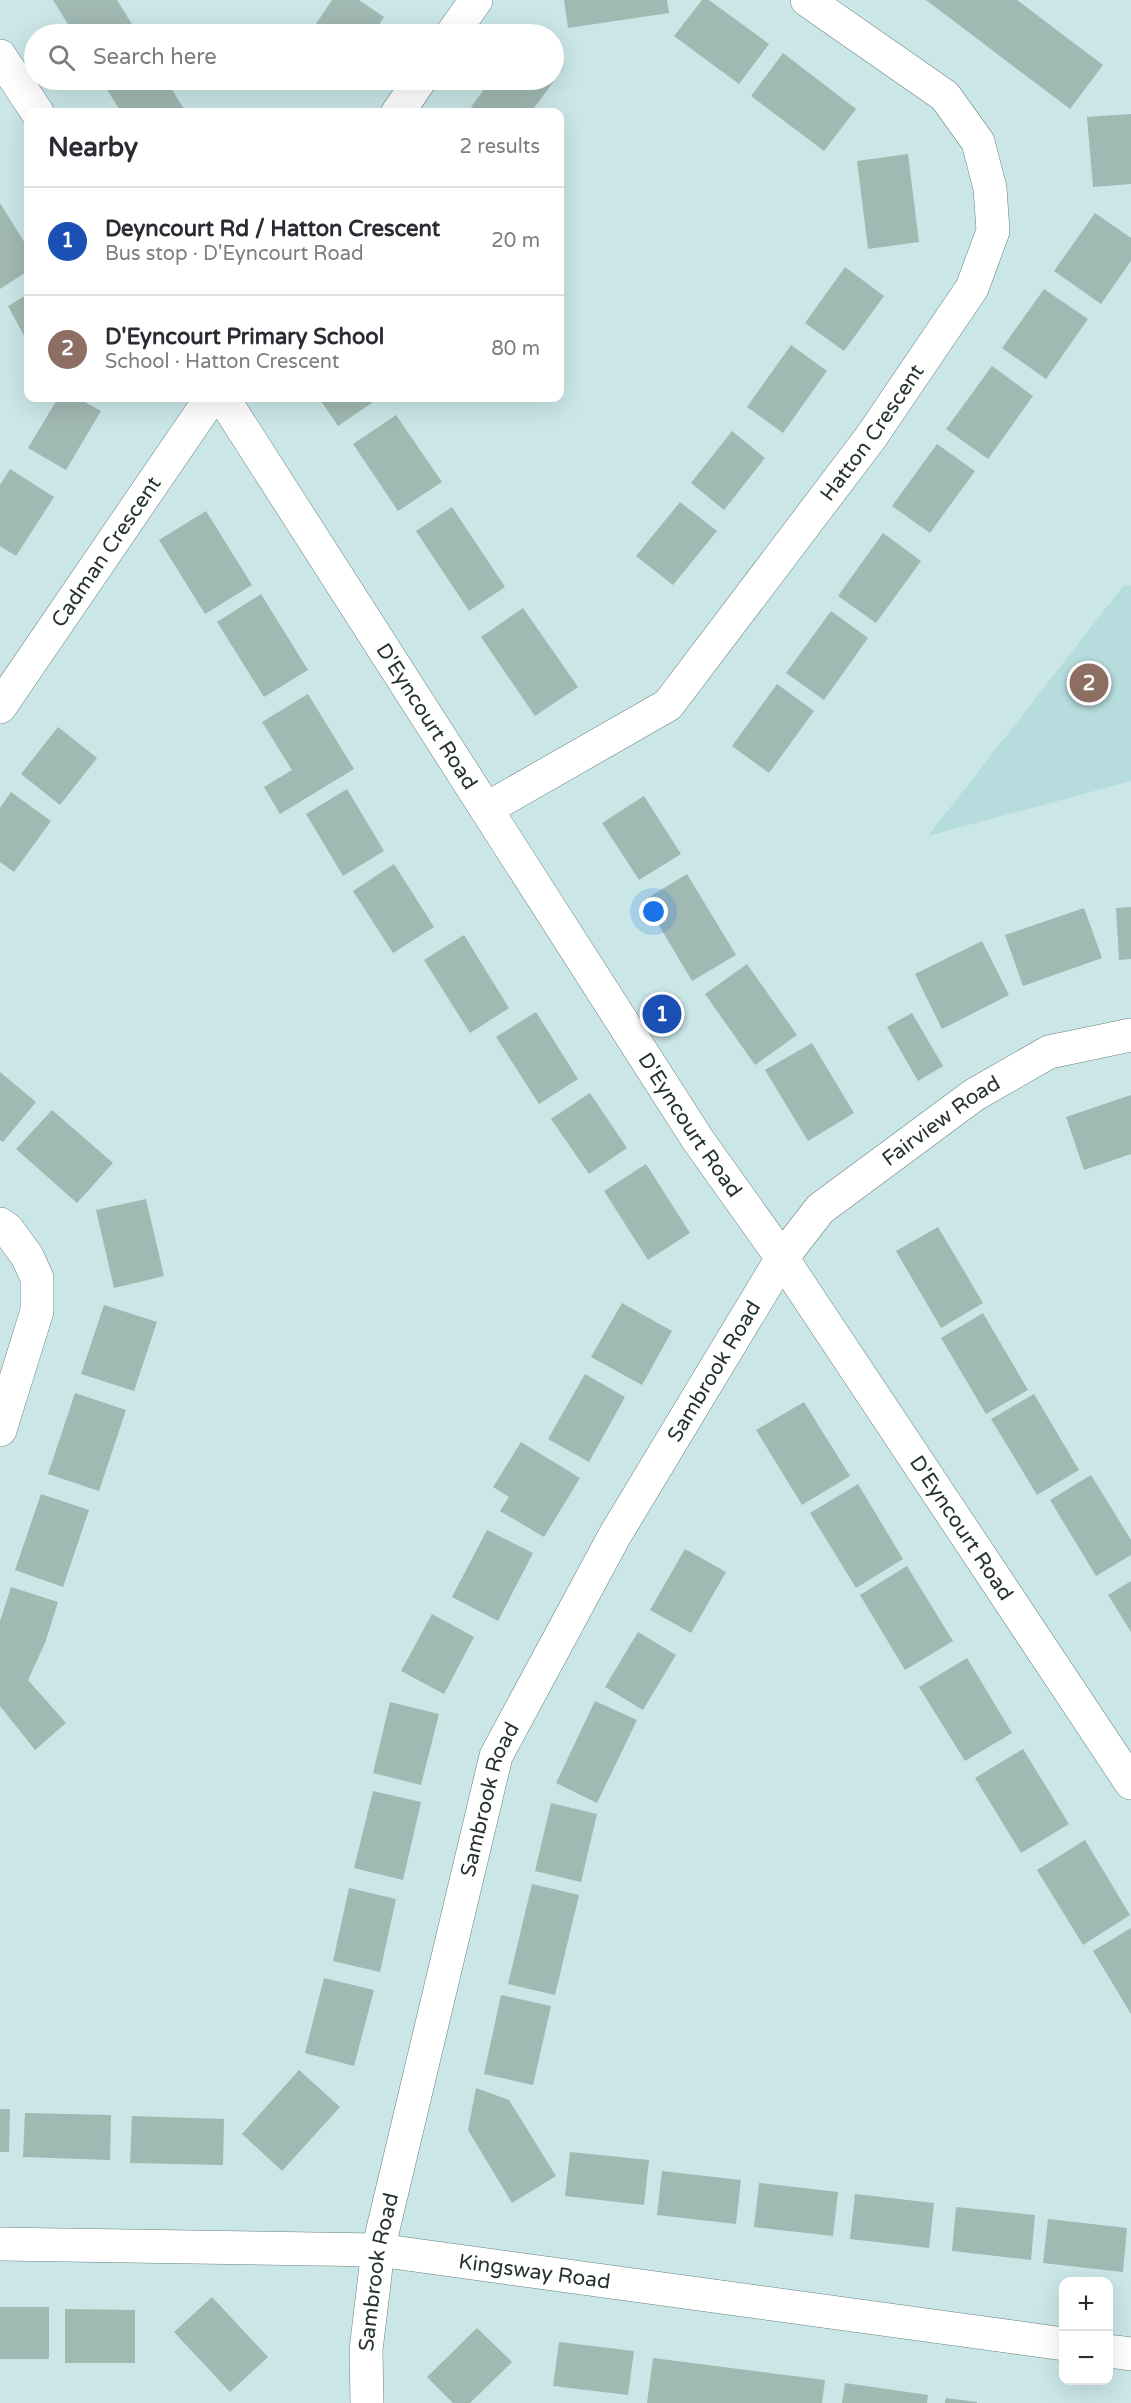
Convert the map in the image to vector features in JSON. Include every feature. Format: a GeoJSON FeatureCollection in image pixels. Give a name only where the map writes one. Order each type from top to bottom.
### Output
{"type":"FeatureCollection","features":[{"type":"Feature","properties":{"kind":"street"},"geometry":{"type":"LineString","coordinates":[[459,24],[476,0]]}},
{"type":"Feature","properties":{"kind":"street","name":"Hatton Crescent"},"geometry":{"type":"LineString","coordinates":[[486,809],[668,705],[870,437],[972,288],[993,231],[990,188],[978,142],[945,96],[807,0]]}},
{"type":"Feature","properties":{"kind":"street"},"geometry":{"type":"LineString","coordinates":[[0,56],[34,108]]}},
{"type":"Feature","properties":{"kind":"street"},"geometry":{"type":"LineString","coordinates":[[401,108],[413,90]]}},
{"type":"Feature","properties":{"kind":"street","name":"Cadman Crescent"},"geometry":{"type":"LineString","coordinates":[[0,707],[208,402]]}},
{"type":"Feature","properties":{"kind":"street","name":"D'Eyncourt Road"},"geometry":{"type":"LineString","coordinates":[[226,402],[698,1140],[782,1258],[1131,1783]]}},
{"type":"Feature","properties":{"kind":"street","name":"Fairview Road"},"geometry":{"type":"LineString","coordinates":[[782,1258],[820,1209],[974,1095],[1048,1052],[1131,1035]]}},
{"type":"Feature","properties":{"kind":"street"},"geometry":{"type":"LineString","coordinates":[[0,1224],[8,1230],[27,1256],[37,1278],[37,1311],[0,1430]]}},
{"type":"Feature","properties":{"kind":"street","name":"Sambrook Road"},"geometry":{"type":"LineString","coordinates":[[367,2403],[366,2350],[378,2250],[496,1756],[615,1535],[782,1258]]}},
{"type":"Feature","properties":{"kind":"street","name":"Kingsway Road"},"geometry":{"type":"LineString","coordinates":[[0,2244],[378,2250],[1059,2343]]}},
{"type":"Feature","properties":{"kind":"street"},"geometry":{"type":"LineString","coordinates":[[1113,2351],[1131,2354]]}},
{"type":"Feature","properties":{"kind":"shaded area"},"geometry":{"type":"Polygon","coordinates":[[[1124,585],[1131,586],[1131,781],[928,836],[1124,585]]]}},
{"type":"Feature","properties":{"kind":"building"},"geometry":{"type":"Polygon","coordinates":[[[53,0],[117,0],[132,24],[68,24],[53,0]]]}},
{"type":"Feature","properties":{"kind":"building"},"geometry":{"type":"Polygon","coordinates":[[[332,0],[359,0],[384,17],[379,24],[316,24],[332,0]]]}},
{"type":"Feature","properties":{"kind":"building"},"geometry":{"type":"Polygon","coordinates":[[[564,0],[667,0],[669,13],[568,28],[564,0]]]}},
{"type":"Feature","properties":{"kind":"building"},"geometry":{"type":"Polygon","coordinates":[[[702,0],[709,0],[769,44],[739,84],[674,36],[702,0]]]}},
{"type":"Feature","properties":{"kind":"building"},"geometry":{"type":"Polygon","coordinates":[[[926,0],[1017,0],[1103,65],[1070,109],[926,0]]]}},
{"type":"Feature","properties":{"kind":"building"},"geometry":{"type":"Polygon","coordinates":[[[783,53],[856,109],[824,151],[751,96],[783,53]]]}},
{"type":"Feature","properties":{"kind":"building"},"geometry":{"type":"Polygon","coordinates":[[[107,90],[172,90],[184,108],[118,108],[107,90]]]}},
{"type":"Feature","properties":{"kind":"building"},"geometry":{"type":"Polygon","coordinates":[[[484,90],[547,90],[534,108],[471,107],[484,90]]]}},
{"type":"Feature","properties":{"kind":"building"},"geometry":{"type":"Polygon","coordinates":[[[1131,114],[1131,184],[1093,187],[1087,117],[1131,114]]]}},
{"type":"Feature","properties":{"kind":"building"},"geometry":{"type":"Polygon","coordinates":[[[908,154],[919,242],[868,249],[857,161],[908,154]]]}},
{"type":"Feature","properties":{"kind":"building"},"geometry":{"type":"Polygon","coordinates":[[[0,203],[24,242],[24,274],[0,289],[0,203]]]}},
{"type":"Feature","properties":{"kind":"building"},"geometry":{"type":"Polygon","coordinates":[[[1095,213],[1131,238],[1131,261],[1101,304],[1054,271],[1095,213]]]}},
{"type":"Feature","properties":{"kind":"building"},"geometry":{"type":"Polygon","coordinates":[[[845,267],[884,296],[844,351],[805,323],[845,267]]]}},
{"type":"Feature","properties":{"kind":"building"},"geometry":{"type":"Polygon","coordinates":[[[1044,289],[1088,319],[1046,379],[1002,348],[1044,289]]]}},
{"type":"Feature","properties":{"kind":"building"},"geometry":{"type":"Polygon","coordinates":[[[24,296],[24,336],[8,306],[24,296]]]}},
{"type":"Feature","properties":{"kind":"building"},"geometry":{"type":"Polygon","coordinates":[[[791,345],[827,371],[783,433],[747,407],[791,345]]]}},
{"type":"Feature","properties":{"kind":"building"},"geometry":{"type":"Polygon","coordinates":[[[992,366],[1033,396],[988,459],[946,429],[992,366]]]}},
{"type":"Feature","properties":{"kind":"building"},"geometry":{"type":"Polygon","coordinates":[[[56,402],[85,402],[101,411],[66,470],[28,448],[56,402]]]}},
{"type":"Feature","properties":{"kind":"building"},"geometry":{"type":"Polygon","coordinates":[[[322,402],[373,402],[338,426],[322,402]]]}},
{"type":"Feature","properties":{"kind":"building"},"geometry":{"type":"Polygon","coordinates":[[[396,415],[442,482],[398,511],[353,444],[396,415]]]}},
{"type":"Feature","properties":{"kind":"building"},"geometry":{"type":"Polygon","coordinates":[[[732,431],[765,458],[724,510],[691,483],[732,431]]]}},
{"type":"Feature","properties":{"kind":"building"},"geometry":{"type":"Polygon","coordinates":[[[937,444],[975,471],[930,533],[892,506],[937,444]]]}},
{"type":"Feature","properties":{"kind":"building"},"geometry":{"type":"Polygon","coordinates":[[[10,469],[54,497],[16,556],[0,546],[0,485],[10,469]]]}},
{"type":"Feature","properties":{"kind":"building"},"geometry":{"type":"Polygon","coordinates":[[[680,502],[717,531],[673,585],[636,556],[680,502]]]}},
{"type":"Feature","properties":{"kind":"building"},"geometry":{"type":"Polygon","coordinates":[[[452,507],[505,587],[469,611],[416,531],[452,507]]]}},
{"type":"Feature","properties":{"kind":"building"},"geometry":{"type":"Polygon","coordinates":[[[206,511],[252,585],[205,614],[159,540],[206,511]]]}},
{"type":"Feature","properties":{"kind":"building"},"geometry":{"type":"Polygon","coordinates":[[[883,533],[921,561],[876,623],[838,596],[883,533]]]}},
{"type":"Feature","properties":{"kind":"building"},"geometry":{"type":"Polygon","coordinates":[[[261,594],[308,670],[264,697],[217,622],[261,594]]]}},
{"type":"Feature","properties":{"kind":"building"},"geometry":{"type":"Polygon","coordinates":[[[523,608],[578,687],[535,716],[481,637],[523,608]]]}},
{"type":"Feature","properties":{"kind":"building"},"geometry":{"type":"Polygon","coordinates":[[[831,611],[868,638],[824,700],[786,673],[831,611]]]}},
{"type":"Feature","properties":{"kind":"building"},"geometry":{"type":"Polygon","coordinates":[[[777,684],[814,711],[769,773],[732,746],[777,684]]]}},
{"type":"Feature","properties":{"kind":"building"},"geometry":{"type":"Polygon","coordinates":[[[308,694],[354,769],[280,814],[264,787],[292,770],[262,722],[308,694]]]}},
{"type":"Feature","properties":{"kind":"building"},"geometry":{"type":"Polygon","coordinates":[[[58,727],[97,758],[60,805],[21,774],[58,727]]]}},
{"type":"Feature","properties":{"kind":"building"},"geometry":{"type":"Polygon","coordinates":[[[347,789],[384,851],[343,876],[306,814],[347,789]]]}},
{"type":"Feature","properties":{"kind":"building"},"geometry":{"type":"Polygon","coordinates":[[[11,792],[51,821],[14,872],[0,862],[0,808],[11,792]]]}},
{"type":"Feature","properties":{"kind":"building"},"geometry":{"type":"Polygon","coordinates":[[[644,796],[681,854],[639,880],[602,823],[644,796]]]}},
{"type":"Feature","properties":{"kind":"building"},"geometry":{"type":"Polygon","coordinates":[[[394,864],[434,927],[393,953],[353,891],[394,864]]]}},
{"type":"Feature","properties":{"kind":"building"},"geometry":{"type":"Polygon","coordinates":[[[687,874],[736,955],[692,981],[644,900],[687,874]]]}},
{"type":"Feature","properties":{"kind":"building"},"geometry":{"type":"Polygon","coordinates":[[[1131,907],[1131,959],[1119,960],[1116,908],[1131,907]]]}},
{"type":"Feature","properties":{"kind":"building"},"geometry":{"type":"Polygon","coordinates":[[[1084,908],[1102,958],[1023,986],[1005,935],[1084,908]]]}},
{"type":"Feature","properties":{"kind":"building"},"geometry":{"type":"Polygon","coordinates":[[[464,935],[509,1008],[470,1033],[424,960],[464,935]]]}},
{"type":"Feature","properties":{"kind":"building"},"geometry":{"type":"Polygon","coordinates":[[[982,941],[1009,995],[942,1029],[915,974],[982,941]]]}},
{"type":"Feature","properties":{"kind":"building"},"geometry":{"type":"Polygon","coordinates":[[[747,964],[797,1035],[755,1065],[705,994],[747,964]]]}},
{"type":"Feature","properties":{"kind":"building"},"geometry":{"type":"Polygon","coordinates":[[[536,1012],[578,1079],[539,1104],[496,1037],[536,1012]]]}},
{"type":"Feature","properties":{"kind":"building"},"geometry":{"type":"Polygon","coordinates":[[[912,1013],[943,1066],[918,1081],[887,1027],[912,1013]]]}},
{"type":"Feature","properties":{"kind":"building"},"geometry":{"type":"Polygon","coordinates":[[[812,1043],[854,1113],[808,1141],[765,1070],[812,1043]]]}},
{"type":"Feature","properties":{"kind":"building"},"geometry":{"type":"Polygon","coordinates":[[[0,1072],[36,1102],[3,1142],[0,1140],[0,1072]]]}},
{"type":"Feature","properties":{"kind":"building"},"geometry":{"type":"Polygon","coordinates":[[[590,1093],[627,1148],[589,1174],[551,1119],[590,1093]]]}},
{"type":"Feature","properties":{"kind":"building"},"geometry":{"type":"Polygon","coordinates":[[[1131,1095],[1131,1154],[1084,1170],[1066,1117],[1131,1095]]]}},
{"type":"Feature","properties":{"kind":"building"},"geometry":{"type":"Polygon","coordinates":[[[52,1110],[113,1163],[77,1203],[16,1149],[52,1110]]]}},
{"type":"Feature","properties":{"kind":"building"},"geometry":{"type":"Polygon","coordinates":[[[646,1164],[690,1233],[648,1260],[604,1191],[646,1164]]]}},
{"type":"Feature","properties":{"kind":"building"},"geometry":{"type":"Polygon","coordinates":[[[146,1199],[164,1276],[114,1288],[96,1210],[146,1199]]]}},
{"type":"Feature","properties":{"kind":"building"},"geometry":{"type":"Polygon","coordinates":[[[938,1227],[983,1303],[941,1328],[896,1251],[938,1227]]]}},
{"type":"Feature","properties":{"kind":"building"},"geometry":{"type":"Polygon","coordinates":[[[622,1303],[672,1331],[642,1385],[591,1357],[622,1303]]]}},
{"type":"Feature","properties":{"kind":"building"},"geometry":{"type":"Polygon","coordinates":[[[104,1305],[157,1322],[134,1391],[81,1374],[104,1305]]]}},
{"type":"Feature","properties":{"kind":"building"},"geometry":{"type":"Polygon","coordinates":[[[983,1313],[1028,1390],[986,1414],[941,1338],[983,1313]]]}},
{"type":"Feature","properties":{"kind":"building"},"geometry":{"type":"Polygon","coordinates":[[[585,1374],[625,1397],[589,1462],[548,1439],[585,1374]]]}},
{"type":"Feature","properties":{"kind":"building"},"geometry":{"type":"Polygon","coordinates":[[[75,1393],[126,1410],[99,1491],[48,1474],[75,1393]]]}},
{"type":"Feature","properties":{"kind":"building"},"geometry":{"type":"Polygon","coordinates":[[[1034,1394],[1079,1470],[1037,1495],[991,1419],[1034,1394]]]}},
{"type":"Feature","properties":{"kind":"building"},"geometry":{"type":"Polygon","coordinates":[[[804,1402],[850,1476],[802,1505],[756,1430],[804,1402]]]}},
{"type":"Feature","properties":{"kind":"building"},"geometry":{"type":"Polygon","coordinates":[[[521,1442],[580,1478],[544,1537],[500,1511],[509,1497],[493,1487],[521,1442]]]}},
{"type":"Feature","properties":{"kind":"building"},"geometry":{"type":"Polygon","coordinates":[[[1091,1475],[1131,1540],[1131,1555],[1096,1576],[1050,1500],[1091,1475]]]}},
{"type":"Feature","properties":{"kind":"building"},"geometry":{"type":"Polygon","coordinates":[[[858,1484],[903,1559],[856,1588],[810,1513],[858,1484]]]}},
{"type":"Feature","properties":{"kind":"building"},"geometry":{"type":"Polygon","coordinates":[[[41,1494],[89,1510],[63,1587],[15,1570],[41,1494]]]}},
{"type":"Feature","properties":{"kind":"building"},"geometry":{"type":"Polygon","coordinates":[[[487,1530],[533,1553],[498,1621],[452,1597],[487,1530]]]}},
{"type":"Feature","properties":{"kind":"building"},"geometry":{"type":"Polygon","coordinates":[[[685,1549],[726,1572],[691,1633],[650,1610],[685,1549]]]}},
{"type":"Feature","properties":{"kind":"building"},"geometry":{"type":"Polygon","coordinates":[[[907,1566],[953,1641],[905,1670],[860,1595],[907,1566]]]}},
{"type":"Feature","properties":{"kind":"building"},"geometry":{"type":"Polygon","coordinates":[[[1131,1581],[1131,1632],[1108,1595],[1131,1581]]]}},
{"type":"Feature","properties":{"kind":"building"},"geometry":{"type":"Polygon","coordinates":[[[11,1587],[58,1602],[45,1643],[28,1680],[66,1723],[35,1750],[0,1706],[0,1621],[11,1587]]]}},
{"type":"Feature","properties":{"kind":"building"},"geometry":{"type":"Polygon","coordinates":[[[432,1614],[474,1637],[444,1694],[401,1671],[432,1614]]]}},
{"type":"Feature","properties":{"kind":"building"},"geometry":{"type":"Polygon","coordinates":[[[638,1632],[676,1655],[643,1710],[605,1687],[638,1632]]]}},
{"type":"Feature","properties":{"kind":"building"},"geometry":{"type":"Polygon","coordinates":[[[967,1658],[1012,1733],[965,1761],[919,1687],[967,1658]]]}},
{"type":"Feature","properties":{"kind":"building"},"geometry":{"type":"Polygon","coordinates":[[[595,1701],[637,1720],[597,1803],[556,1783],[595,1701]]]}},
{"type":"Feature","properties":{"kind":"building"},"geometry":{"type":"Polygon","coordinates":[[[390,1702],[439,1714],[421,1785],[373,1773],[390,1702]]]}},
{"type":"Feature","properties":{"kind":"building"},"geometry":{"type":"Polygon","coordinates":[[[1023,1749],[1069,1824],[1021,1853],[975,1778],[1023,1749]]]}},
{"type":"Feature","properties":{"kind":"building"},"geometry":{"type":"Polygon","coordinates":[[[373,1791],[421,1802],[403,1880],[354,1868],[373,1791]]]}},
{"type":"Feature","properties":{"kind":"building"},"geometry":{"type":"Polygon","coordinates":[[[551,1803],[597,1814],[581,1882],[535,1871],[551,1803]]]}},
{"type":"Feature","properties":{"kind":"building"},"geometry":{"type":"Polygon","coordinates":[[[1085,1840],[1130,1915],[1083,1945],[1037,1870],[1085,1840]]]}},
{"type":"Feature","properties":{"kind":"building"},"geometry":{"type":"Polygon","coordinates":[[[532,1884],[579,1895],[555,1995],[508,1984],[532,1884]]]}},
{"type":"Feature","properties":{"kind":"building"},"geometry":{"type":"Polygon","coordinates":[[[349,1888],[396,1899],[380,1972],[333,1961],[349,1888]]]}},
{"type":"Feature","properties":{"kind":"building"},"geometry":{"type":"Polygon","coordinates":[[[1131,1928],[1131,2014],[1093,1951],[1131,1928]]]}},
{"type":"Feature","properties":{"kind":"building"},"geometry":{"type":"Polygon","coordinates":[[[324,1978],[374,1990],[354,2066],[305,2053],[324,1978]]]}},
{"type":"Feature","properties":{"kind":"building"},"geometry":{"type":"Polygon","coordinates":[[[501,1995],[551,2006],[533,2085],[484,2074],[501,1995]]]}},
{"type":"Feature","properties":{"kind":"building"},"geometry":{"type":"Polygon","coordinates":[[[299,2070],[340,2107],[282,2171],[242,2134],[299,2070]]]}},
{"type":"Feature","properties":{"kind":"building"},"geometry":{"type":"Polygon","coordinates":[[[476,2088],[509,2100],[556,2176],[512,2203],[468,2130],[476,2088]]]}},
{"type":"Feature","properties":{"kind":"building"},"geometry":{"type":"Polygon","coordinates":[[[0,2109],[10,2109],[9,2152],[0,2152],[0,2109]]]}},
{"type":"Feature","properties":{"kind":"building"},"geometry":{"type":"Polygon","coordinates":[[[25,2113],[111,2115],[110,2160],[23,2157],[25,2113]]]}},
{"type":"Feature","properties":{"kind":"building"},"geometry":{"type":"Polygon","coordinates":[[[132,2116],[224,2119],[223,2165],[130,2163],[132,2116]]]}},
{"type":"Feature","properties":{"kind":"building"},"geometry":{"type":"Polygon","coordinates":[[[570,2152],[649,2160],[644,2205],[565,2196],[570,2152]]]}},
{"type":"Feature","properties":{"kind":"building"},"geometry":{"type":"Polygon","coordinates":[[[662,2171],[741,2180],[736,2224],[657,2215],[662,2171]]]}},
{"type":"Feature","properties":{"kind":"building"},"geometry":{"type":"Polygon","coordinates":[[[759,2183],[838,2192],[833,2236],[754,2227],[759,2183]]]}},
{"type":"Feature","properties":{"kind":"building"},"geometry":{"type":"Polygon","coordinates":[[[855,2194],[934,2203],[929,2248],[850,2239],[855,2194]]]}},
{"type":"Feature","properties":{"kind":"building"},"geometry":{"type":"Polygon","coordinates":[[[956,2207],[1035,2215],[1031,2260],[952,2251],[956,2207]]]}},
{"type":"Feature","properties":{"kind":"building"},"geometry":{"type":"Polygon","coordinates":[[[1048,2219],[1127,2228],[1123,2272],[1043,2263],[1048,2219]]]}},
{"type":"Feature","properties":{"kind":"building"},"geometry":{"type":"Polygon","coordinates":[[[212,2297],[268,2357],[230,2392],[174,2332],[212,2297]]]}},
{"type":"Feature","properties":{"kind":"building"},"geometry":{"type":"Polygon","coordinates":[[[0,2307],[49,2307],[49,2359],[0,2359],[0,2307]]]}},
{"type":"Feature","properties":{"kind":"building"},"geometry":{"type":"Polygon","coordinates":[[[65,2309],[135,2310],[135,2363],[65,2363],[65,2309]]]}},
{"type":"Feature","properties":{"kind":"building"},"geometry":{"type":"Polygon","coordinates":[[[477,2328],[512,2362],[470,2403],[453,2403],[427,2377],[477,2328]]]}},
{"type":"Feature","properties":{"kind":"building"},"geometry":{"type":"Polygon","coordinates":[[[559,2342],[634,2351],[628,2395],[553,2386],[559,2342]]]}},
{"type":"Feature","properties":{"kind":"building"},"geometry":{"type":"Polygon","coordinates":[[[653,2358],[825,2380],[822,2403],[647,2403],[653,2358]]]}},
{"type":"Feature","properties":{"kind":"building"},"geometry":{"type":"Polygon","coordinates":[[[845,2383],[928,2395],[927,2403],[842,2403],[845,2383]]]}},
{"type":"Feature","properties":{"kind":"building"},"geometry":{"type":"Polygon","coordinates":[[[946,2398],[977,2402],[977,2403],[945,2403],[946,2398]]]}},
{"type":"Feature","properties":{"kind":"place","name":"D'Eyncourt Primary School"},"geometry":{"type":"Point","coordinates":[1089,683]}},
{"type":"Feature","properties":{"kind":"place","name":"Deyncourt Rd / Hatton Crescent"},"geometry":{"type":"Point","coordinates":[662,1014]}}]}
